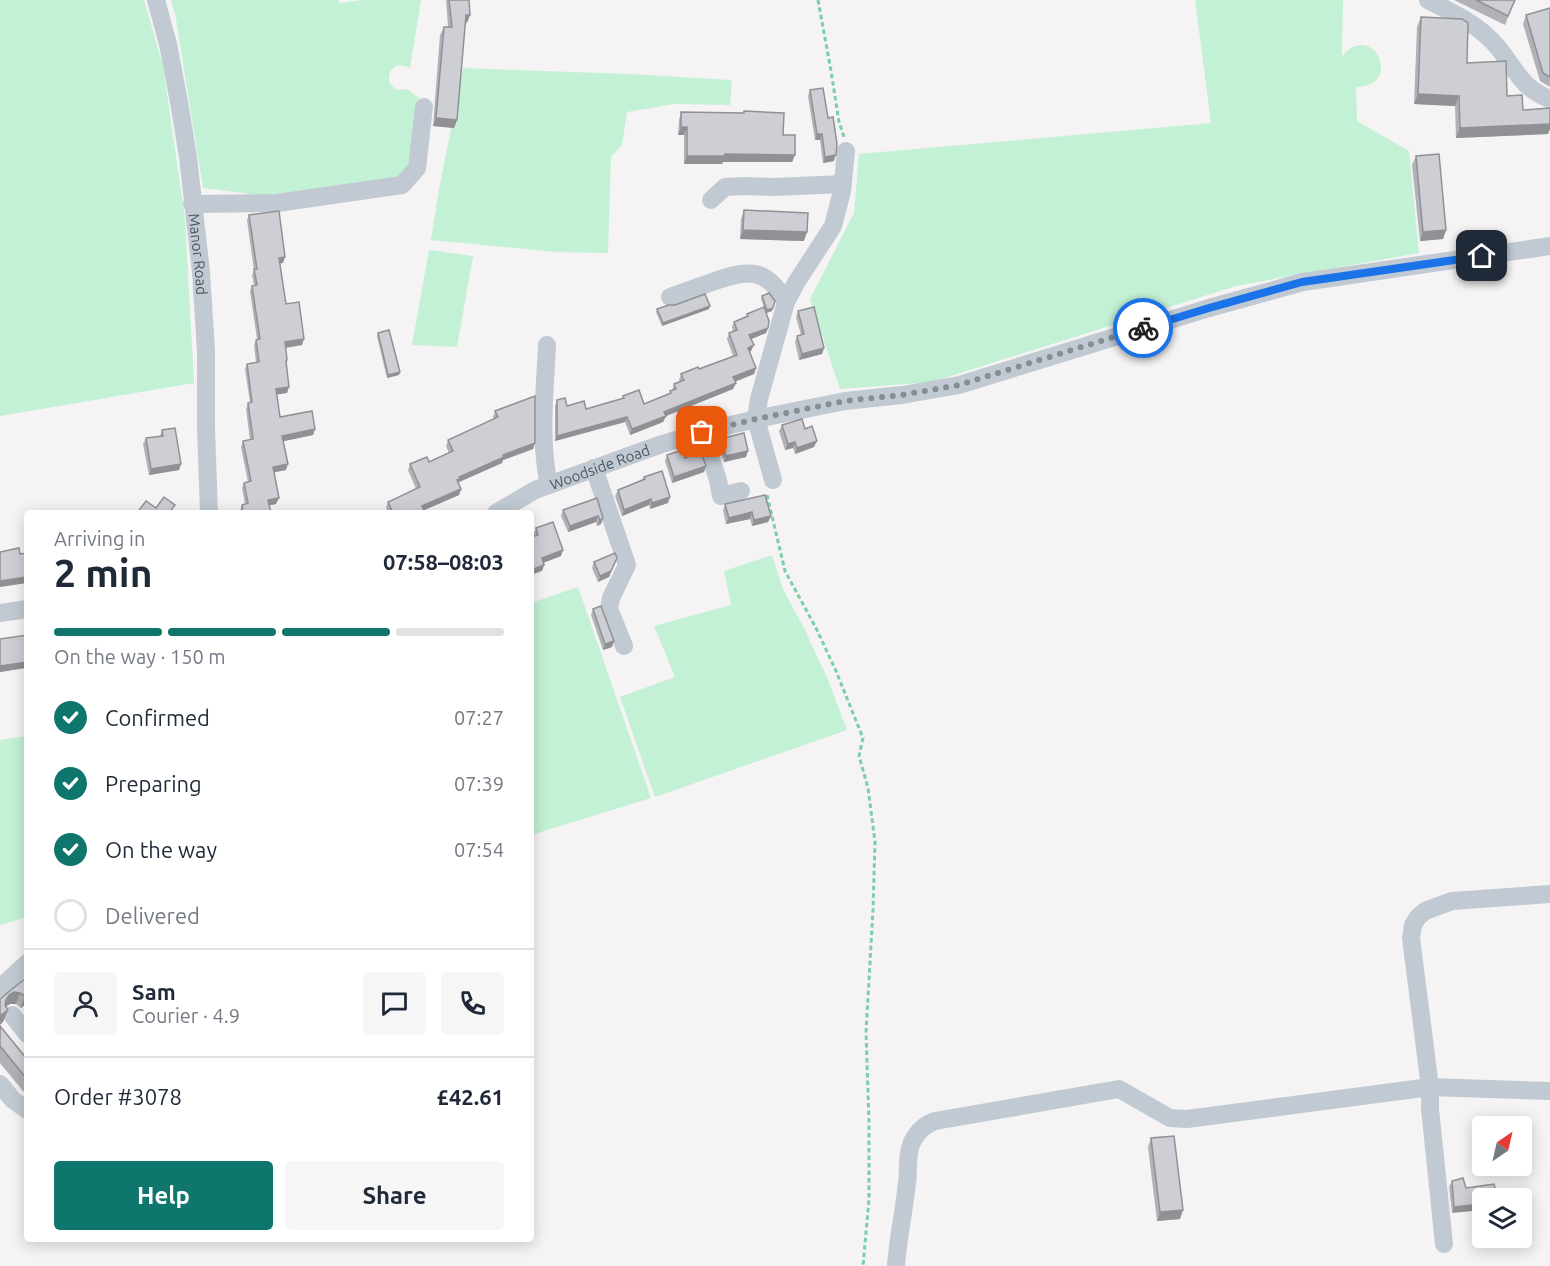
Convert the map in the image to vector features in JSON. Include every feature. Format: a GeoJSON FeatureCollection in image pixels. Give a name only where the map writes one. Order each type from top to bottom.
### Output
{"type":"FeatureCollection","features":[{"type":"Feature","properties":{"kind":"street","name":"Manor Road"},"geometry":{"type":"LineString","coordinates":[[156,0],[168,44],[179,102],[188,157],[201,272],[206,351],[209,510]]}},
{"type":"Feature","properties":{"kind":"street"},"geometry":{"type":"LineString","coordinates":[[1428,0],[1467,21],[1489,37],[1524,83],[1539,95],[1550,99]]}},
{"type":"Feature","properties":{"kind":"street"},"geometry":{"type":"LineString","coordinates":[[192,204],[277,203],[402,185],[417,168],[424,107]]}},
{"type":"Feature","properties":{"kind":"street"},"geometry":{"type":"LineString","coordinates":[[769,485],[756,419],[759,399],[786,302],[833,226],[843,183],[846,151]]}},
{"type":"Feature","properties":{"kind":"street"},"geometry":{"type":"LineString","coordinates":[[711,200],[725,187],[843,183]]}},
{"type":"Feature","properties":{"kind":"street","name":"Woodside Road"},"geometry":{"type":"LineString","coordinates":[[501,510],[535,490],[659,445],[702,432],[845,401],[902,395],[959,385],[1209,308],[1302,282],[1550,246]]}},
{"type":"Feature","properties":{"kind":"street"},"geometry":{"type":"LineString","coordinates":[[670,297],[737,274],[752,273],[762,276],[778,287],[786,302]]}},
{"type":"Feature","properties":{"kind":"street"},"geometry":{"type":"LineString","coordinates":[[547,345],[543,447],[544,465],[549,485]]}},
{"type":"Feature","properties":{"kind":"street"},"geometry":{"type":"LineString","coordinates":[[702,432],[721,496],[741,491]]}},
{"type":"Feature","properties":{"kind":"street"},"geometry":{"type":"LineString","coordinates":[[594,468],[627,565],[611,598],[609,609],[624,646]]}},
{"type":"Feature","properties":{"kind":"street"},"geometry":{"type":"LineString","coordinates":[[0,613],[24,609]]}},
{"type":"Feature","properties":{"kind":"street"},"geometry":{"type":"LineString","coordinates":[[1444,1244],[1430,1109],[1430,1087],[1411,938],[1413,925],[1425,911],[1452,901],[1550,894]]}},
{"type":"Feature","properties":{"kind":"street"},"geometry":{"type":"LineString","coordinates":[[24,968],[4,1002],[24,1030]]}},
{"type":"Feature","properties":{"kind":"street"},"geometry":{"type":"LineString","coordinates":[[0,1084],[13,1100],[24,1108]]}},
{"type":"Feature","properties":{"kind":"street"},"geometry":{"type":"LineString","coordinates":[[896,1266],[908,1181],[909,1152],[924,1125],[935,1121],[1119,1089],[1170,1118],[1187,1119],[1430,1087],[1550,1091]]}},
{"type":"Feature","properties":{"kind":"path"},"geometry":{"type":"LineString","coordinates":[[818,0],[838,122],[846,142],[846,151]]}},
{"type":"Feature","properties":{"kind":"path"},"geometry":{"type":"LineString","coordinates":[[769,485],[785,572],[816,628],[836,671],[862,738],[859,756],[868,788],[875,842],[866,1032],[869,1198],[863,1266]]}},
{"type":"Feature","properties":{"kind":"green space"},"geometry":{"type":"Polygon","coordinates":[[[0,0],[144,0],[163,66],[185,219],[194,383],[0,416],[0,0]]]}},
{"type":"Feature","properties":{"kind":"green space"},"geometry":{"type":"Polygon","coordinates":[[[171,0],[338,0],[339,3],[362,0],[421,0],[410,68],[402,65],[395,67],[389,76],[389,82],[393,87],[398,90],[407,89],[419,98],[410,163],[401,178],[273,197],[203,188],[171,0]]]}},
{"type":"Feature","properties":{"kind":"green space"},"geometry":{"type":"Polygon","coordinates":[[[1195,0],[1343,0],[1342,56],[1354,47],[1364,45],[1373,50],[1379,58],[1381,67],[1379,77],[1370,84],[1356,87],[1357,121],[1409,151],[1419,253],[1236,286],[932,382],[840,389],[810,299],[854,213],[859,154],[1211,123],[1195,0]]]}},
{"type":"Feature","properties":{"kind":"green space"},"geometry":{"type":"Polygon","coordinates":[[[463,68],[732,80],[730,105],[674,104],[627,112],[622,145],[611,157],[608,253],[557,252],[431,240],[463,68]]]}},
{"type":"Feature","properties":{"kind":"green space"},"geometry":{"type":"Polygon","coordinates":[[[429,250],[473,256],[457,347],[412,345],[429,250]]]}},
{"type":"Feature","properties":{"kind":"green space"},"geometry":{"type":"Polygon","coordinates":[[[772,555],[783,589],[828,680],[847,730],[655,797],[620,697],[675,677],[654,626],[731,605],[724,571],[772,555]]]}},
{"type":"Feature","properties":{"kind":"green space"},"geometry":{"type":"Polygon","coordinates":[[[578,587],[651,798],[534,834],[534,602],[578,587]]]}},
{"type":"Feature","properties":{"kind":"green space"},"geometry":{"type":"Polygon","coordinates":[[[24,736],[24,918],[0,925],[0,740],[24,736]]]}},
{"type":"Feature","properties":{"kind":"building"},"geometry":{"type":"Polygon","coordinates":[[[449,0],[469,0],[470,15],[466,15],[457,120],[436,118],[444,27],[452,27],[449,0]]]}},
{"type":"Feature","properties":{"kind":"building"},"geometry":{"type":"Polygon","coordinates":[[[1476,0],[1515,0],[1508,16],[1476,0]]]}},
{"type":"Feature","properties":{"kind":"building"},"geometry":{"type":"Polygon","coordinates":[[[1550,8],[1550,77],[1543,73],[1526,15],[1550,8]]]}},
{"type":"Feature","properties":{"kind":"building"},"geometry":{"type":"Polygon","coordinates":[[[1421,17],[1462,19],[1468,23],[1467,63],[1506,61],[1507,96],[1522,95],[1523,110],[1550,108],[1550,124],[1460,128],[1459,96],[1418,94],[1421,17]]]}},
{"type":"Feature","properties":{"kind":"building"},"geometry":{"type":"Polygon","coordinates":[[[823,88],[828,118],[833,117],[837,144],[836,155],[825,157],[822,134],[817,134],[810,90],[823,88]]]}},
{"type":"Feature","properties":{"kind":"building"},"geometry":{"type":"Polygon","coordinates":[[[744,111],[784,113],[783,135],[795,135],[795,155],[687,156],[687,127],[681,127],[681,112],[744,113],[744,111]]]}},
{"type":"Feature","properties":{"kind":"building"},"geometry":{"type":"Polygon","coordinates":[[[1439,154],[1446,230],[1423,232],[1416,156],[1439,154]]]}},
{"type":"Feature","properties":{"kind":"building"},"geometry":{"type":"Polygon","coordinates":[[[744,210],[808,213],[807,232],[743,230],[744,210]]]}},
{"type":"Feature","properties":{"kind":"building"},"geometry":{"type":"Polygon","coordinates":[[[279,211],[285,257],[279,258],[286,304],[299,302],[304,339],[285,342],[289,387],[276,389],[280,417],[312,411],[315,429],[282,436],[288,464],[273,467],[279,498],[268,500],[270,510],[243,510],[242,505],[248,503],[244,483],[251,481],[243,441],[253,439],[248,403],[252,402],[247,364],[259,362],[256,340],[260,339],[252,286],[257,285],[254,269],[257,269],[249,215],[279,211]]]}},
{"type":"Feature","properties":{"kind":"building"},"geometry":{"type":"Polygon","coordinates":[[[769,293],[775,301],[773,308],[767,310],[762,296],[769,293]]]}},
{"type":"Feature","properties":{"kind":"building"},"geometry":{"type":"Polygon","coordinates":[[[705,294],[710,306],[663,323],[657,309],[705,294]]]}},
{"type":"Feature","properties":{"kind":"building"},"geometry":{"type":"Polygon","coordinates":[[[764,307],[769,321],[768,328],[749,335],[754,345],[748,348],[756,368],[733,377],[736,383],[664,412],[666,416],[632,429],[627,417],[557,436],[557,400],[565,398],[567,406],[584,401],[586,409],[624,398],[623,396],[639,390],[644,404],[671,393],[670,391],[676,389],[674,384],[684,380],[681,374],[737,355],[729,333],[737,330],[734,322],[764,307]]]}},
{"type":"Feature","properties":{"kind":"building"},"geometry":{"type":"Polygon","coordinates":[[[814,307],[824,348],[802,354],[797,336],[804,334],[798,311],[814,307]]]}},
{"type":"Feature","properties":{"kind":"building"},"geometry":{"type":"Polygon","coordinates":[[[389,330],[400,372],[388,375],[378,333],[389,330]]]}},
{"type":"Feature","properties":{"kind":"building"},"geometry":{"type":"Polygon","coordinates":[[[535,396],[535,443],[503,455],[504,457],[459,477],[460,479],[457,480],[461,489],[422,506],[424,510],[392,510],[388,502],[420,487],[410,464],[427,457],[429,462],[453,451],[448,440],[498,417],[495,411],[535,396]]]}},
{"type":"Feature","properties":{"kind":"building"},"geometry":{"type":"Polygon","coordinates":[[[802,419],[805,429],[812,426],[817,441],[797,448],[795,442],[788,444],[782,425],[802,419]]]}},
{"type":"Feature","properties":{"kind":"building"},"geometry":{"type":"Polygon","coordinates":[[[175,428],[181,464],[151,469],[146,438],[163,436],[162,430],[175,428]]]}},
{"type":"Feature","properties":{"kind":"building"},"geometry":{"type":"Polygon","coordinates":[[[744,433],[748,451],[726,456],[720,439],[744,433]]]}},
{"type":"Feature","properties":{"kind":"building"},"geometry":{"type":"Polygon","coordinates":[[[682,450],[685,458],[701,452],[706,466],[674,477],[667,455],[682,450]]]}},
{"type":"Feature","properties":{"kind":"building"},"geometry":{"type":"Polygon","coordinates":[[[662,471],[670,497],[652,503],[651,499],[624,510],[618,490],[662,471]]]}},
{"type":"Feature","properties":{"kind":"building"},"geometry":{"type":"Polygon","coordinates":[[[765,495],[771,516],[754,520],[752,512],[729,518],[725,504],[765,495]]]}},
{"type":"Feature","properties":{"kind":"building"},"geometry":{"type":"Polygon","coordinates":[[[164,497],[175,505],[171,510],[139,510],[146,501],[156,508],[164,497]]]}},
{"type":"Feature","properties":{"kind":"building"},"geometry":{"type":"Polygon","coordinates":[[[597,498],[603,518],[600,520],[598,516],[570,526],[563,510],[597,498]]]}},
{"type":"Feature","properties":{"kind":"building"},"geometry":{"type":"Polygon","coordinates":[[[553,522],[563,550],[542,558],[544,565],[534,569],[534,536],[538,535],[536,528],[553,522]]]}},
{"type":"Feature","properties":{"kind":"building"},"geometry":{"type":"Polygon","coordinates":[[[19,548],[20,554],[24,553],[24,577],[0,581],[0,552],[19,548]]]}},
{"type":"Feature","properties":{"kind":"building"},"geometry":{"type":"Polygon","coordinates":[[[615,553],[617,558],[611,571],[600,576],[594,562],[615,553]]]}},
{"type":"Feature","properties":{"kind":"building"},"geometry":{"type":"Polygon","coordinates":[[[601,606],[614,641],[605,644],[593,609],[601,606]]]}},
{"type":"Feature","properties":{"kind":"building"},"geometry":{"type":"Polygon","coordinates":[[[24,635],[24,662],[0,666],[0,639],[24,635]]]}},
{"type":"Feature","properties":{"kind":"building"},"geometry":{"type":"Polygon","coordinates":[[[24,979],[24,995],[14,992],[9,995],[5,1005],[8,1010],[0,1016],[0,999],[24,979]]]}},
{"type":"Feature","properties":{"kind":"building"},"geometry":{"type":"Polygon","coordinates":[[[0,1026],[24,1055],[24,1075],[0,1046],[0,1026]]]}},
{"type":"Feature","properties":{"kind":"building"},"geometry":{"type":"Polygon","coordinates":[[[1174,1136],[1183,1210],[1160,1212],[1151,1138],[1174,1136]]]}},
{"type":"Feature","properties":{"kind":"building"},"geometry":{"type":"Polygon","coordinates":[[[1463,1178],[1466,1188],[1494,1184],[1495,1188],[1472,1188],[1472,1205],[1454,1207],[1452,1181],[1463,1178]]]}},
{"type":"Feature","properties":{"kind":"way so far"},"geometry":{"type":"LineString","coordinates":[[702,432],[845,401],[902,395],[959,385],[1143,328]]}},
{"type":"Feature","properties":{"kind":"route"},"geometry":{"type":"LineString","coordinates":[[1143,328],[1302,282],[1482,256]]}}]}
